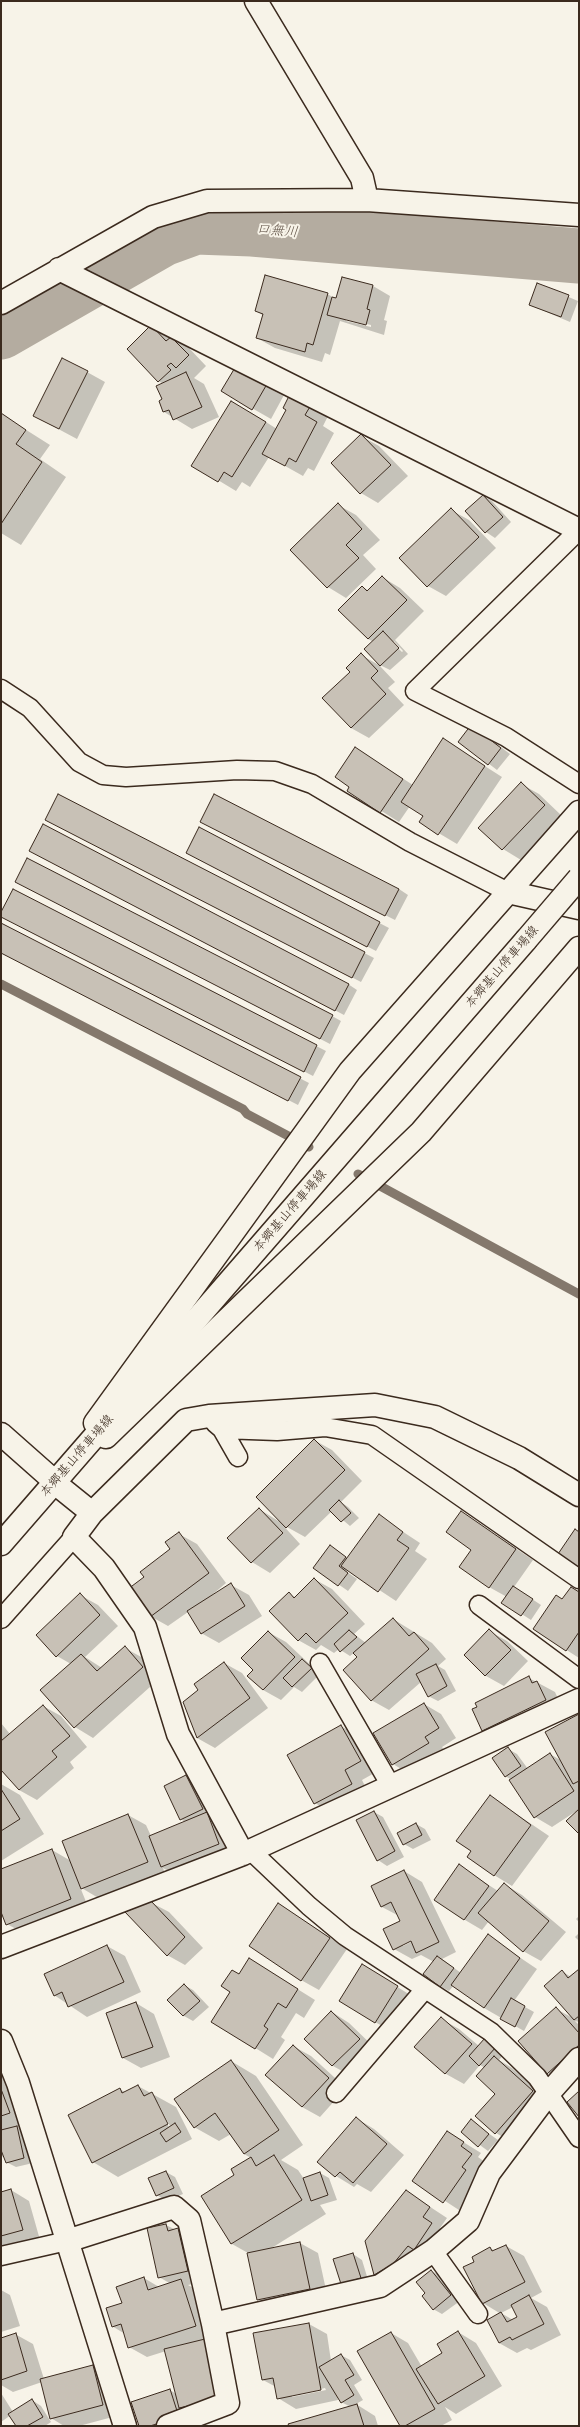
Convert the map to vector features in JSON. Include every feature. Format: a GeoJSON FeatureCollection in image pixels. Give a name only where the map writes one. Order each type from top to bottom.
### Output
{"type":"FeatureCollection","features":[{"type":"Feature","properties":{"kind":"street"},"geometry":{"type":"LineString","coordinates":[[256,1],[362,178],[367,200]]}},
{"type":"Feature","properties":{"kind":"street"},"geometry":{"type":"LineString","coordinates":[[1,303],[153,217],[207,201],[367,200],[579,215]]}},
{"type":"Feature","properties":{"kind":"street"},"geometry":{"type":"LineString","coordinates":[[59,269],[579,530]]}},
{"type":"Feature","properties":{"kind":"street"},"geometry":{"type":"LineString","coordinates":[[55,1482],[350,1072],[579,812]]}},
{"type":"Feature","properties":{"kind":"street","name":"本郷基山停車場線"},"geometry":{"type":"LineString","coordinates":[[1,1544],[579,878]]}},
{"type":"Feature","properties":{"kind":"street"},"geometry":{"type":"LineString","coordinates":[[508,892],[579,908]]}},
{"type":"Feature","properties":{"kind":"street"},"geometry":{"type":"LineString","coordinates":[[39,1500],[55,1482],[421,1132],[579,948]]}},
{"type":"Feature","properties":{"kind":"street"},"geometry":{"type":"LineString","coordinates":[[247,1852],[178,1734],[145,1627],[104,1568],[74,1537],[92,1513],[186,1420],[216,1423],[374,1405],[436,1417],[519,1458],[579,1495]]}},
{"type":"Feature","properties":{"kind":"street"},"geometry":{"type":"LineString","coordinates":[[1,1434],[92,1513]]}},
{"type":"Feature","properties":{"kind":"street"},"geometry":{"type":"LineString","coordinates":[[1,1947],[247,1852],[579,1700]]}},
{"type":"Feature","properties":{"kind":"street"},"geometry":{"type":"LineString","coordinates":[[1,2041],[18,2083],[125,2426]]}},
{"type":"Feature","properties":{"kind":"street"},"geometry":{"type":"LineString","coordinates":[[213,2324],[380,2286],[433,2251],[468,2221],[489,2173],[548,2094],[579,2059]]}},
{"type":"Feature","properties":{"kind":"street"},"geometry":{"type":"LineString","coordinates":[[67,2241],[174,2207],[189,2220],[213,2324],[228,2403],[168,2426]]}},
{"type":"Feature","properties":{"kind":"lane"},"geometry":{"type":"LineString","coordinates":[[579,530],[415,691],[506,738],[579,784]]}},
{"type":"Feature","properties":{"kind":"lane"},"geometry":{"type":"LineString","coordinates":[[1,689],[30,708],[79,762],[102,775],[126,777],[236,770],[275,772],[312,784],[410,842],[508,892]]}},
{"type":"Feature","properties":{"kind":"lane"},"geometry":{"type":"LineString","coordinates":[[216,1423],[238,1457]]}},
{"type":"Feature","properties":{"kind":"lane"},"geometry":{"type":"LineString","coordinates":[[216,1423],[277,1431],[325,1427],[372,1435],[579,1579]]}},
{"type":"Feature","properties":{"kind":"lane"},"geometry":{"type":"LineString","coordinates":[[1,1619],[74,1537]]}},
{"type":"Feature","properties":{"kind":"lane"},"geometry":{"type":"LineString","coordinates":[[479,1605],[579,1679]]}},
{"type":"Feature","properties":{"kind":"lane"},"geometry":{"type":"LineString","coordinates":[[320,1663],[391,1786]]}},
{"type":"Feature","properties":{"kind":"lane"},"geometry":{"type":"LineString","coordinates":[[247,1852],[345,1936],[492,2032],[537,2076],[579,2138]]}},
{"type":"Feature","properties":{"kind":"lane"},"geometry":{"type":"LineString","coordinates":[[336,2093],[425,1989]]}},
{"type":"Feature","properties":{"kind":"lane"},"geometry":{"type":"LineString","coordinates":[[1,2256],[67,2241]]}},
{"type":"Feature","properties":{"kind":"lane"},"geometry":{"type":"LineString","coordinates":[[433,2251],[478,2314]]}},
{"type":"Feature","properties":{"kind":"building"},"geometry":{"type":"Polygon","coordinates":[[[265,275],[328,293],[313,345],[307,343],[305,352],[256,338],[263,314],[255,311],[265,275]]]}},
{"type":"Feature","properties":{"kind":"building"},"geometry":{"type":"Polygon","coordinates":[[[342,277],[373,285],[367,309],[370,310],[366,325],[327,315],[332,297],[336,298],[342,277]]]}},
{"type":"Feature","properties":{"kind":"building"},"geometry":{"type":"Polygon","coordinates":[[[537,283],[569,295],[561,317],[529,305],[537,283]]]}},
{"type":"Feature","properties":{"kind":"building"},"geometry":{"type":"Polygon","coordinates":[[[151,325],[166,341],[171,337],[189,355],[176,368],[171,363],[167,366],[171,370],[158,382],[127,349],[151,325]]]}},
{"type":"Feature","properties":{"kind":"building"},"geometry":{"type":"Polygon","coordinates":[[[62,358],[88,371],[59,429],[33,416],[62,358]]]}},
{"type":"Feature","properties":{"kind":"building"},"geometry":{"type":"Polygon","coordinates":[[[236,366],[267,384],[252,410],[221,391],[236,366]]]}},
{"type":"Feature","properties":{"kind":"building"},"geometry":{"type":"Polygon","coordinates":[[[186,372],[202,407],[173,420],[169,410],[163,412],[159,401],[162,399],[156,386],[186,372]]]}},
{"type":"Feature","properties":{"kind":"building"},"geometry":{"type":"Polygon","coordinates":[[[290,394],[311,405],[305,415],[317,422],[296,462],[289,458],[285,466],[262,454],[286,410],[283,408],[290,394]]]}},
{"type":"Feature","properties":{"kind":"building"},"geometry":{"type":"Polygon","coordinates":[[[231,401],[266,422],[232,477],[224,472],[218,482],[191,466],[231,401]]]}},
{"type":"Feature","properties":{"kind":"building"},"geometry":{"type":"Polygon","coordinates":[[[1,413],[26,430],[16,444],[42,462],[1,524],[1,413]]]}},
{"type":"Feature","properties":{"kind":"building"},"geometry":{"type":"Polygon","coordinates":[[[361,434],[391,465],[360,494],[331,463],[361,434]]]}},
{"type":"Feature","properties":{"kind":"building"},"geometry":{"type":"Polygon","coordinates":[[[483,495],[503,517],[485,533],[465,511],[483,495]]]}},
{"type":"Feature","properties":{"kind":"building"},"geometry":{"type":"Polygon","coordinates":[[[338,503],[362,529],[346,545],[359,558],[327,588],[290,550],[338,503]]]}},
{"type":"Feature","properties":{"kind":"building"},"geometry":{"type":"Polygon","coordinates":[[[451,508],[479,537],[427,587],[399,558],[451,508]]]}},
{"type":"Feature","properties":{"kind":"building"},"geometry":{"type":"Polygon","coordinates":[[[382,576],[407,600],[368,639],[338,610],[362,586],[367,591],[382,576]]]}},
{"type":"Feature","properties":{"kind":"building"},"geometry":{"type":"Polygon","coordinates":[[[383,631],[399,648],[380,666],[364,649],[383,631]]]}},
{"type":"Feature","properties":{"kind":"building"},"geometry":{"type":"Polygon","coordinates":[[[361,653],[378,671],[371,678],[386,694],[351,728],[322,698],[350,672],[346,668],[361,653]]]}},
{"type":"Feature","properties":{"kind":"building"},"geometry":{"type":"Polygon","coordinates":[[[471,725],[501,748],[488,765],[458,742],[471,725]]]}},
{"type":"Feature","properties":{"kind":"building"},"geometry":{"type":"Polygon","coordinates":[[[443,738],[485,766],[438,835],[419,822],[423,816],[401,802],[443,738]]]}},
{"type":"Feature","properties":{"kind":"building"},"geometry":{"type":"Polygon","coordinates":[[[355,747],[403,779],[380,813],[347,791],[349,787],[335,777],[355,747]]]}},
{"type":"Feature","properties":{"kind":"building"},"geometry":{"type":"Polygon","coordinates":[[[521,782],[545,805],[502,850],[478,828],[521,782]]]}},
{"type":"Feature","properties":{"kind":"building"},"geometry":{"type":"Polygon","coordinates":[[[58,794],[365,952],[352,978],[45,820],[58,794]]]}},
{"type":"Feature","properties":{"kind":"building"},"geometry":{"type":"Polygon","coordinates":[[[214,794],[399,889],[385,916],[200,822],[214,794]]]}},
{"type":"Feature","properties":{"kind":"building"},"geometry":{"type":"Polygon","coordinates":[[[43,824],[349,984],[335,1011],[29,851],[43,824]]]}},
{"type":"Feature","properties":{"kind":"building"},"geometry":{"type":"Polygon","coordinates":[[[199,827],[380,922],[367,947],[186,853],[199,827]]]}},
{"type":"Feature","properties":{"kind":"building"},"geometry":{"type":"Polygon","coordinates":[[[27,858],[333,1015],[320,1039],[15,882],[27,858]]]}},
{"type":"Feature","properties":{"kind":"building"},"geometry":{"type":"Polygon","coordinates":[[[13,889],[317,1045],[304,1072],[1,917],[1,912],[13,889]]]}},
{"type":"Feature","properties":{"kind":"building"},"geometry":{"type":"Polygon","coordinates":[[[1,923],[301,1077],[288,1101],[1,953],[1,923]]]}},
{"type":"Feature","properties":{"kind":"building"},"geometry":{"type":"Polygon","coordinates":[[[314,1439],[345,1470],[286,1528],[256,1497],[314,1439]]]}},
{"type":"Feature","properties":{"kind":"building"},"geometry":{"type":"Polygon","coordinates":[[[339,1500],[351,1513],[341,1522],[329,1510],[339,1500]]]}},
{"type":"Feature","properties":{"kind":"building"},"geometry":{"type":"Polygon","coordinates":[[[259,1508],[283,1533],[251,1563],[227,1538],[259,1508]]]}},
{"type":"Feature","properties":{"kind":"building"},"geometry":{"type":"Polygon","coordinates":[[[461,1511],[516,1549],[489,1588],[459,1567],[471,1550],[446,1532],[461,1511]]]}},
{"type":"Feature","properties":{"kind":"building"},"geometry":{"type":"Polygon","coordinates":[[[379,1514],[403,1532],[397,1540],[409,1548],[378,1592],[341,1566],[379,1514]]]}},
{"type":"Feature","properties":{"kind":"building"},"geometry":{"type":"Polygon","coordinates":[[[575,1529],[579,1532],[579,1568],[558,1554],[575,1529]]]}},
{"type":"Feature","properties":{"kind":"building"},"geometry":{"type":"Polygon","coordinates":[[[179,1532],[209,1573],[150,1617],[128,1589],[144,1577],[140,1572],[170,1549],[165,1542],[179,1532]]]}},
{"type":"Feature","properties":{"kind":"building"},"geometry":{"type":"Polygon","coordinates":[[[330,1545],[346,1557],[339,1566],[348,1573],[338,1586],[313,1568],[330,1545]]]}},
{"type":"Feature","properties":{"kind":"building"},"geometry":{"type":"Polygon","coordinates":[[[314,1578],[348,1613],[316,1643],[306,1633],[298,1641],[269,1611],[289,1592],[294,1598],[314,1578]]]}},
{"type":"Feature","properties":{"kind":"building"},"geometry":{"type":"Polygon","coordinates":[[[231,1583],[245,1606],[201,1634],[187,1611],[231,1583]]]}},
{"type":"Feature","properties":{"kind":"building"},"geometry":{"type":"Polygon","coordinates":[[[513,1586],[533,1599],[521,1616],[501,1603],[513,1586]]]}},
{"type":"Feature","properties":{"kind":"building"},"geometry":{"type":"Polygon","coordinates":[[[571,1587],[579,1592],[579,1632],[566,1651],[533,1629],[556,1595],[562,1599],[571,1587]]]}},
{"type":"Feature","properties":{"kind":"building"},"geometry":{"type":"Polygon","coordinates":[[[80,1593],[100,1615],[56,1657],[36,1635],[80,1593]]]}},
{"type":"Feature","properties":{"kind":"building"},"geometry":{"type":"Polygon","coordinates":[[[393,1618],[409,1636],[414,1632],[429,1649],[371,1701],[343,1670],[357,1657],[353,1653],[393,1618]]]}},
{"type":"Feature","properties":{"kind":"building"},"geometry":{"type":"Polygon","coordinates":[[[489,1629],[511,1650],[485,1676],[464,1655],[489,1629]]]}},
{"type":"Feature","properties":{"kind":"building"},"geometry":{"type":"Polygon","coordinates":[[[349,1630],[357,1637],[340,1652],[334,1644],[349,1630]]]}},
{"type":"Feature","properties":{"kind":"building"},"geometry":{"type":"Polygon","coordinates":[[[268,1631],[295,1657],[263,1690],[247,1676],[253,1670],[241,1658],[268,1631]]]}},
{"type":"Feature","properties":{"kind":"building"},"geometry":{"type":"Polygon","coordinates":[[[125,1646],[143,1667],[74,1728],[40,1690],[81,1654],[97,1671],[125,1646]]]}},
{"type":"Feature","properties":{"kind":"building"},"geometry":{"type":"Polygon","coordinates":[[[302,1659],[312,1668],[292,1687],[283,1678],[302,1659]]]}},
{"type":"Feature","properties":{"kind":"building"},"geometry":{"type":"Polygon","coordinates":[[[224,1662],[250,1698],[197,1738],[183,1702],[198,1690],[194,1684],[224,1662]]]}},
{"type":"Feature","properties":{"kind":"building"},"geometry":{"type":"Polygon","coordinates":[[[436,1664],[447,1686],[428,1697],[416,1674],[436,1664]]]}},
{"type":"Feature","properties":{"kind":"building"},"geometry":{"type":"Polygon","coordinates":[[[529,1676],[532,1683],[537,1681],[546,1700],[482,1731],[472,1709],[477,1707],[475,1703],[529,1676]]]}},
{"type":"Feature","properties":{"kind":"building"},"geometry":{"type":"Polygon","coordinates":[[[424,1703],[439,1728],[425,1737],[429,1743],[392,1765],[373,1733],[424,1703]]]}},
{"type":"Feature","properties":{"kind":"building"},"geometry":{"type":"Polygon","coordinates":[[[43,1705],[70,1736],[52,1751],[57,1757],[19,1790],[1,1770],[1,1741],[43,1705]]]}},
{"type":"Feature","properties":{"kind":"building"},"geometry":{"type":"Polygon","coordinates":[[[579,1714],[579,1781],[573,1784],[545,1732],[579,1714]]]}},
{"type":"Feature","properties":{"kind":"building"},"geometry":{"type":"Polygon","coordinates":[[[341,1725],[361,1761],[345,1770],[352,1784],[314,1804],[287,1755],[341,1725]]]}},
{"type":"Feature","properties":{"kind":"building"},"geometry":{"type":"Polygon","coordinates":[[[508,1747],[521,1766],[505,1777],[492,1758],[508,1747]]]}},
{"type":"Feature","properties":{"kind":"building"},"geometry":{"type":"Polygon","coordinates":[[[550,1753],[574,1791],[534,1818],[509,1780],[550,1753]]]}},
{"type":"Feature","properties":{"kind":"building"},"geometry":{"type":"Polygon","coordinates":[[[186,1775],[203,1809],[180,1820],[164,1786],[186,1775]]]}},
{"type":"Feature","properties":{"kind":"building"},"geometry":{"type":"Polygon","coordinates":[[[1,1789],[20,1819],[1,1831],[1,1789]]]}},
{"type":"Feature","properties":{"kind":"building"},"geometry":{"type":"Polygon","coordinates":[[[490,1795],[531,1825],[494,1876],[467,1857],[471,1851],[456,1841],[490,1795]]]}},
{"type":"Feature","properties":{"kind":"building"},"geometry":{"type":"Polygon","coordinates":[[[579,1809],[579,1834],[566,1821],[579,1809]]]}},
{"type":"Feature","properties":{"kind":"building"},"geometry":{"type":"Polygon","coordinates":[[[374,1811],[395,1851],[377,1861],[356,1820],[374,1811]]]}},
{"type":"Feature","properties":{"kind":"building"},"geometry":{"type":"Polygon","coordinates":[[[207,1812],[219,1844],[161,1867],[149,1836],[207,1812]]]}},
{"type":"Feature","properties":{"kind":"building"},"geometry":{"type":"Polygon","coordinates":[[[128,1814],[148,1862],[81,1889],[62,1841],[128,1814]]]}},
{"type":"Feature","properties":{"kind":"building"},"geometry":{"type":"Polygon","coordinates":[[[416,1823],[422,1835],[403,1845],[397,1833],[416,1823]]]}},
{"type":"Feature","properties":{"kind":"building"},"geometry":{"type":"Polygon","coordinates":[[[52,1849],[71,1899],[6,1925],[1,1912],[1,1869],[52,1849]]]}},
{"type":"Feature","properties":{"kind":"building"},"geometry":{"type":"Polygon","coordinates":[[[459,1864],[489,1886],[464,1920],[434,1900],[459,1864]]]}},
{"type":"Feature","properties":{"kind":"building"},"geometry":{"type":"Polygon","coordinates":[[[404,1870],[439,1942],[416,1953],[411,1941],[393,1950],[383,1929],[400,1921],[391,1902],[381,1907],[371,1886],[404,1870]]]}},
{"type":"Feature","properties":{"kind":"building"},"geometry":{"type":"Polygon","coordinates":[[[504,1883],[549,1921],[523,1952],[478,1913],[504,1883]]]}},
{"type":"Feature","properties":{"kind":"building"},"geometry":{"type":"Polygon","coordinates":[[[151,1901],[185,1937],[167,1956],[125,1912],[151,1901]]]}},
{"type":"Feature","properties":{"kind":"building"},"geometry":{"type":"Polygon","coordinates":[[[278,1903],[330,1938],[301,1981],[249,1946],[278,1903]]]}},
{"type":"Feature","properties":{"kind":"building"},"geometry":{"type":"Polygon","coordinates":[[[488,1934],[520,1958],[484,2008],[451,1985],[488,1934]]]}},
{"type":"Feature","properties":{"kind":"building"},"geometry":{"type":"Polygon","coordinates":[[[107,1945],[124,1982],[68,2007],[62,1992],[54,1996],[44,1974],[107,1945]]]}},
{"type":"Feature","properties":{"kind":"building"},"geometry":{"type":"Polygon","coordinates":[[[437,1956],[454,1968],[440,1987],[423,1974],[437,1956]]]}},
{"type":"Feature","properties":{"kind":"building"},"geometry":{"type":"Polygon","coordinates":[[[249,1958],[298,1989],[286,2008],[278,2003],[264,2026],[268,2029],[255,2049],[211,2022],[230,1992],[221,1986],[232,1970],[239,1974],[249,1958]]]}},
{"type":"Feature","properties":{"kind":"building"},"geometry":{"type":"Polygon","coordinates":[[[362,1964],[398,1986],[375,2023],[339,2001],[362,1964]]]}},
{"type":"Feature","properties":{"kind":"building"},"geometry":{"type":"Polygon","coordinates":[[[579,1969],[579,2016],[574,2020],[544,1986],[562,1970],[568,1978],[579,1969]]]}},
{"type":"Feature","properties":{"kind":"building"},"geometry":{"type":"Polygon","coordinates":[[[184,1984],[200,2001],[183,2016],[167,2000],[184,1984]]]}},
{"type":"Feature","properties":{"kind":"building"},"geometry":{"type":"Polygon","coordinates":[[[511,1998],[525,2006],[515,2027],[500,2019],[511,1998]]]}},
{"type":"Feature","properties":{"kind":"building"},"geometry":{"type":"Polygon","coordinates":[[[136,2002],[153,2047],[122,2058],[106,2013],[136,2002]]]}},
{"type":"Feature","properties":{"kind":"building"},"geometry":{"type":"Polygon","coordinates":[[[556,2007],[579,2033],[579,2045],[547,2074],[518,2041],[556,2007]]]}},
{"type":"Feature","properties":{"kind":"building"},"geometry":{"type":"Polygon","coordinates":[[[331,2011],[360,2039],[332,2066],[304,2039],[331,2011]]]}},
{"type":"Feature","properties":{"kind":"building"},"geometry":{"type":"Polygon","coordinates":[[[441,2017],[472,2044],[445,2074],[414,2047],[441,2017]]]}},
{"type":"Feature","properties":{"kind":"building"},"geometry":{"type":"Polygon","coordinates":[[[485,2038],[496,2047],[479,2066],[469,2056],[485,2038]]]}},
{"type":"Feature","properties":{"kind":"building"},"geometry":{"type":"Polygon","coordinates":[[[293,2045],[329,2078],[302,2107],[265,2075],[293,2045]]]}},
{"type":"Feature","properties":{"kind":"building"},"geometry":{"type":"Polygon","coordinates":[[[494,2056],[533,2091],[495,2134],[475,2116],[495,2094],[476,2076],[494,2056]]]}},
{"type":"Feature","properties":{"kind":"building"},"geometry":{"type":"Polygon","coordinates":[[[231,2060],[279,2130],[244,2154],[215,2113],[194,2128],[174,2099],[231,2060]]]}},
{"type":"Feature","properties":{"kind":"building"},"geometry":{"type":"Polygon","coordinates":[[[138,2085],[144,2096],[152,2092],[168,2124],[92,2163],[68,2115],[120,2088],[122,2093],[138,2085]]]}},
{"type":"Feature","properties":{"kind":"building"},"geometry":{"type":"Polygon","coordinates":[[[1,2089],[10,2113],[1,2116],[1,2089]]]}},
{"type":"Feature","properties":{"kind":"building"},"geometry":{"type":"Polygon","coordinates":[[[579,2091],[579,2117],[567,2102],[579,2091]]]}},
{"type":"Feature","properties":{"kind":"building"},"geometry":{"type":"Polygon","coordinates":[[[356,2117],[387,2144],[353,2183],[340,2172],[335,2177],[317,2162],[356,2117]]]}},
{"type":"Feature","properties":{"kind":"building"},"geometry":{"type":"Polygon","coordinates":[[[471,2119],[489,2134],[478,2147],[461,2132],[471,2119]]]}},
{"type":"Feature","properties":{"kind":"building"},"geometry":{"type":"Polygon","coordinates":[[[175,2123],[181,2132],[166,2142],[160,2133],[175,2123]]]}},
{"type":"Feature","properties":{"kind":"building"},"geometry":{"type":"Polygon","coordinates":[[[17,2126],[24,2158],[6,2163],[1,2150],[1,2130],[17,2126]]]}},
{"type":"Feature","properties":{"kind":"building"},"geometry":{"type":"Polygon","coordinates":[[[447,2131],[464,2142],[461,2146],[472,2154],[462,2167],[466,2170],[443,2203],[412,2181],[447,2131]]]}},
{"type":"Feature","properties":{"kind":"building"},"geometry":{"type":"Polygon","coordinates":[[[274,2155],[302,2200],[231,2244],[201,2196],[234,2175],[231,2169],[251,2157],[256,2166],[274,2155]]]}},
{"type":"Feature","properties":{"kind":"building"},"geometry":{"type":"Polygon","coordinates":[[[166,2171],[174,2188],[156,2196],[148,2178],[166,2171]]]}},
{"type":"Feature","properties":{"kind":"building"},"geometry":{"type":"Polygon","coordinates":[[[320,2172],[328,2195],[311,2201],[303,2178],[320,2172]]]}},
{"type":"Feature","properties":{"kind":"building"},"geometry":{"type":"Polygon","coordinates":[[[11,2189],[23,2230],[1,2236],[1,2192],[11,2189]]]}},
{"type":"Feature","properties":{"kind":"building"},"geometry":{"type":"Polygon","coordinates":[[[406,2190],[430,2207],[423,2217],[432,2223],[414,2250],[408,2246],[393,2264],[374,2275],[365,2241],[406,2190]]]}},
{"type":"Feature","properties":{"kind":"building"},"geometry":{"type":"Polygon","coordinates":[[[166,2224],[168,2231],[178,2228],[188,2271],[158,2278],[147,2228],[166,2224]]]}},
{"type":"Feature","properties":{"kind":"building"},"geometry":{"type":"Polygon","coordinates":[[[300,2242],[310,2289],[257,2300],[247,2253],[300,2242]]]}},
{"type":"Feature","properties":{"kind":"building"},"geometry":{"type":"Polygon","coordinates":[[[506,2245],[525,2282],[482,2304],[463,2267],[474,2262],[472,2257],[490,2247],[492,2251],[506,2245]]]}},
{"type":"Feature","properties":{"kind":"building"},"geometry":{"type":"Polygon","coordinates":[[[353,2253],[361,2278],[341,2284],[333,2259],[353,2253]]]}},
{"type":"Feature","properties":{"kind":"building"},"geometry":{"type":"Polygon","coordinates":[[[431,2270],[451,2295],[433,2310],[422,2296],[425,2293],[416,2282],[431,2270]]]}},
{"type":"Feature","properties":{"kind":"building"},"geometry":{"type":"Polygon","coordinates":[[[144,2277],[148,2290],[181,2279],[196,2326],[128,2348],[121,2324],[112,2327],[106,2308],[122,2303],[116,2287],[144,2277]]]}},
{"type":"Feature","properties":{"kind":"building"},"geometry":{"type":"Polygon","coordinates":[[[529,2295],[544,2324],[512,2340],[510,2337],[499,2343],[487,2320],[501,2312],[507,2322],[517,2317],[511,2305],[529,2295]]]}},
{"type":"Feature","properties":{"kind":"building"},"geometry":{"type":"Polygon","coordinates":[[[309,2323],[321,2390],[277,2399],[273,2378],[262,2380],[253,2333],[309,2323]]]}},
{"type":"Feature","properties":{"kind":"building"},"geometry":{"type":"Polygon","coordinates":[[[458,2331],[485,2376],[438,2404],[416,2369],[442,2353],[437,2344],[458,2331]]]}},
{"type":"Feature","properties":{"kind":"building"},"geometry":{"type":"Polygon","coordinates":[[[391,2332],[435,2409],[405,2426],[400,2426],[357,2351],[391,2332]]]}},
{"type":"Feature","properties":{"kind":"building"},"geometry":{"type":"Polygon","coordinates":[[[16,2333],[27,2371],[1,2380],[1,2338],[16,2333]]]}},
{"type":"Feature","properties":{"kind":"building"},"geometry":{"type":"Polygon","coordinates":[[[205,2339],[219,2399],[179,2408],[164,2349],[205,2339]]]}},
{"type":"Feature","properties":{"kind":"building"},"geometry":{"type":"Polygon","coordinates":[[[341,2354],[354,2375],[345,2380],[354,2395],[341,2403],[319,2367],[341,2354]]]}},
{"type":"Feature","properties":{"kind":"building"},"geometry":{"type":"Polygon","coordinates":[[[93,2365],[103,2405],[50,2419],[40,2379],[93,2365]]]}},
{"type":"Feature","properties":{"kind":"building"},"geometry":{"type":"Polygon","coordinates":[[[170,2389],[179,2417],[150,2426],[139,2426],[131,2402],[170,2389]]]}},
{"type":"Feature","properties":{"kind":"building"},"geometry":{"type":"Polygon","coordinates":[[[32,2399],[43,2417],[27,2426],[16,2426],[8,2414],[32,2399]]]}},
{"type":"Feature","properties":{"kind":"building"},"geometry":{"type":"Polygon","coordinates":[[[357,2404],[364,2426],[289,2426],[288,2424],[357,2404]]]}},
{"type":"Feature","properties":{"kind":"waterway","name":"口無川"},"geometry":{"type":"LineString","coordinates":[[1,332],[163,239],[196,227],[252,229],[579,256]]}},
{"type":"Feature","properties":{"kind":"waterway"},"geometry":{"type":"LineString","coordinates":[[1,984],[243,1109],[247,1114],[309,1147]]}},
{"type":"Feature","properties":{"kind":"waterway"},"geometry":{"type":"LineString","coordinates":[[358,1174],[579,1294]]}}]}
